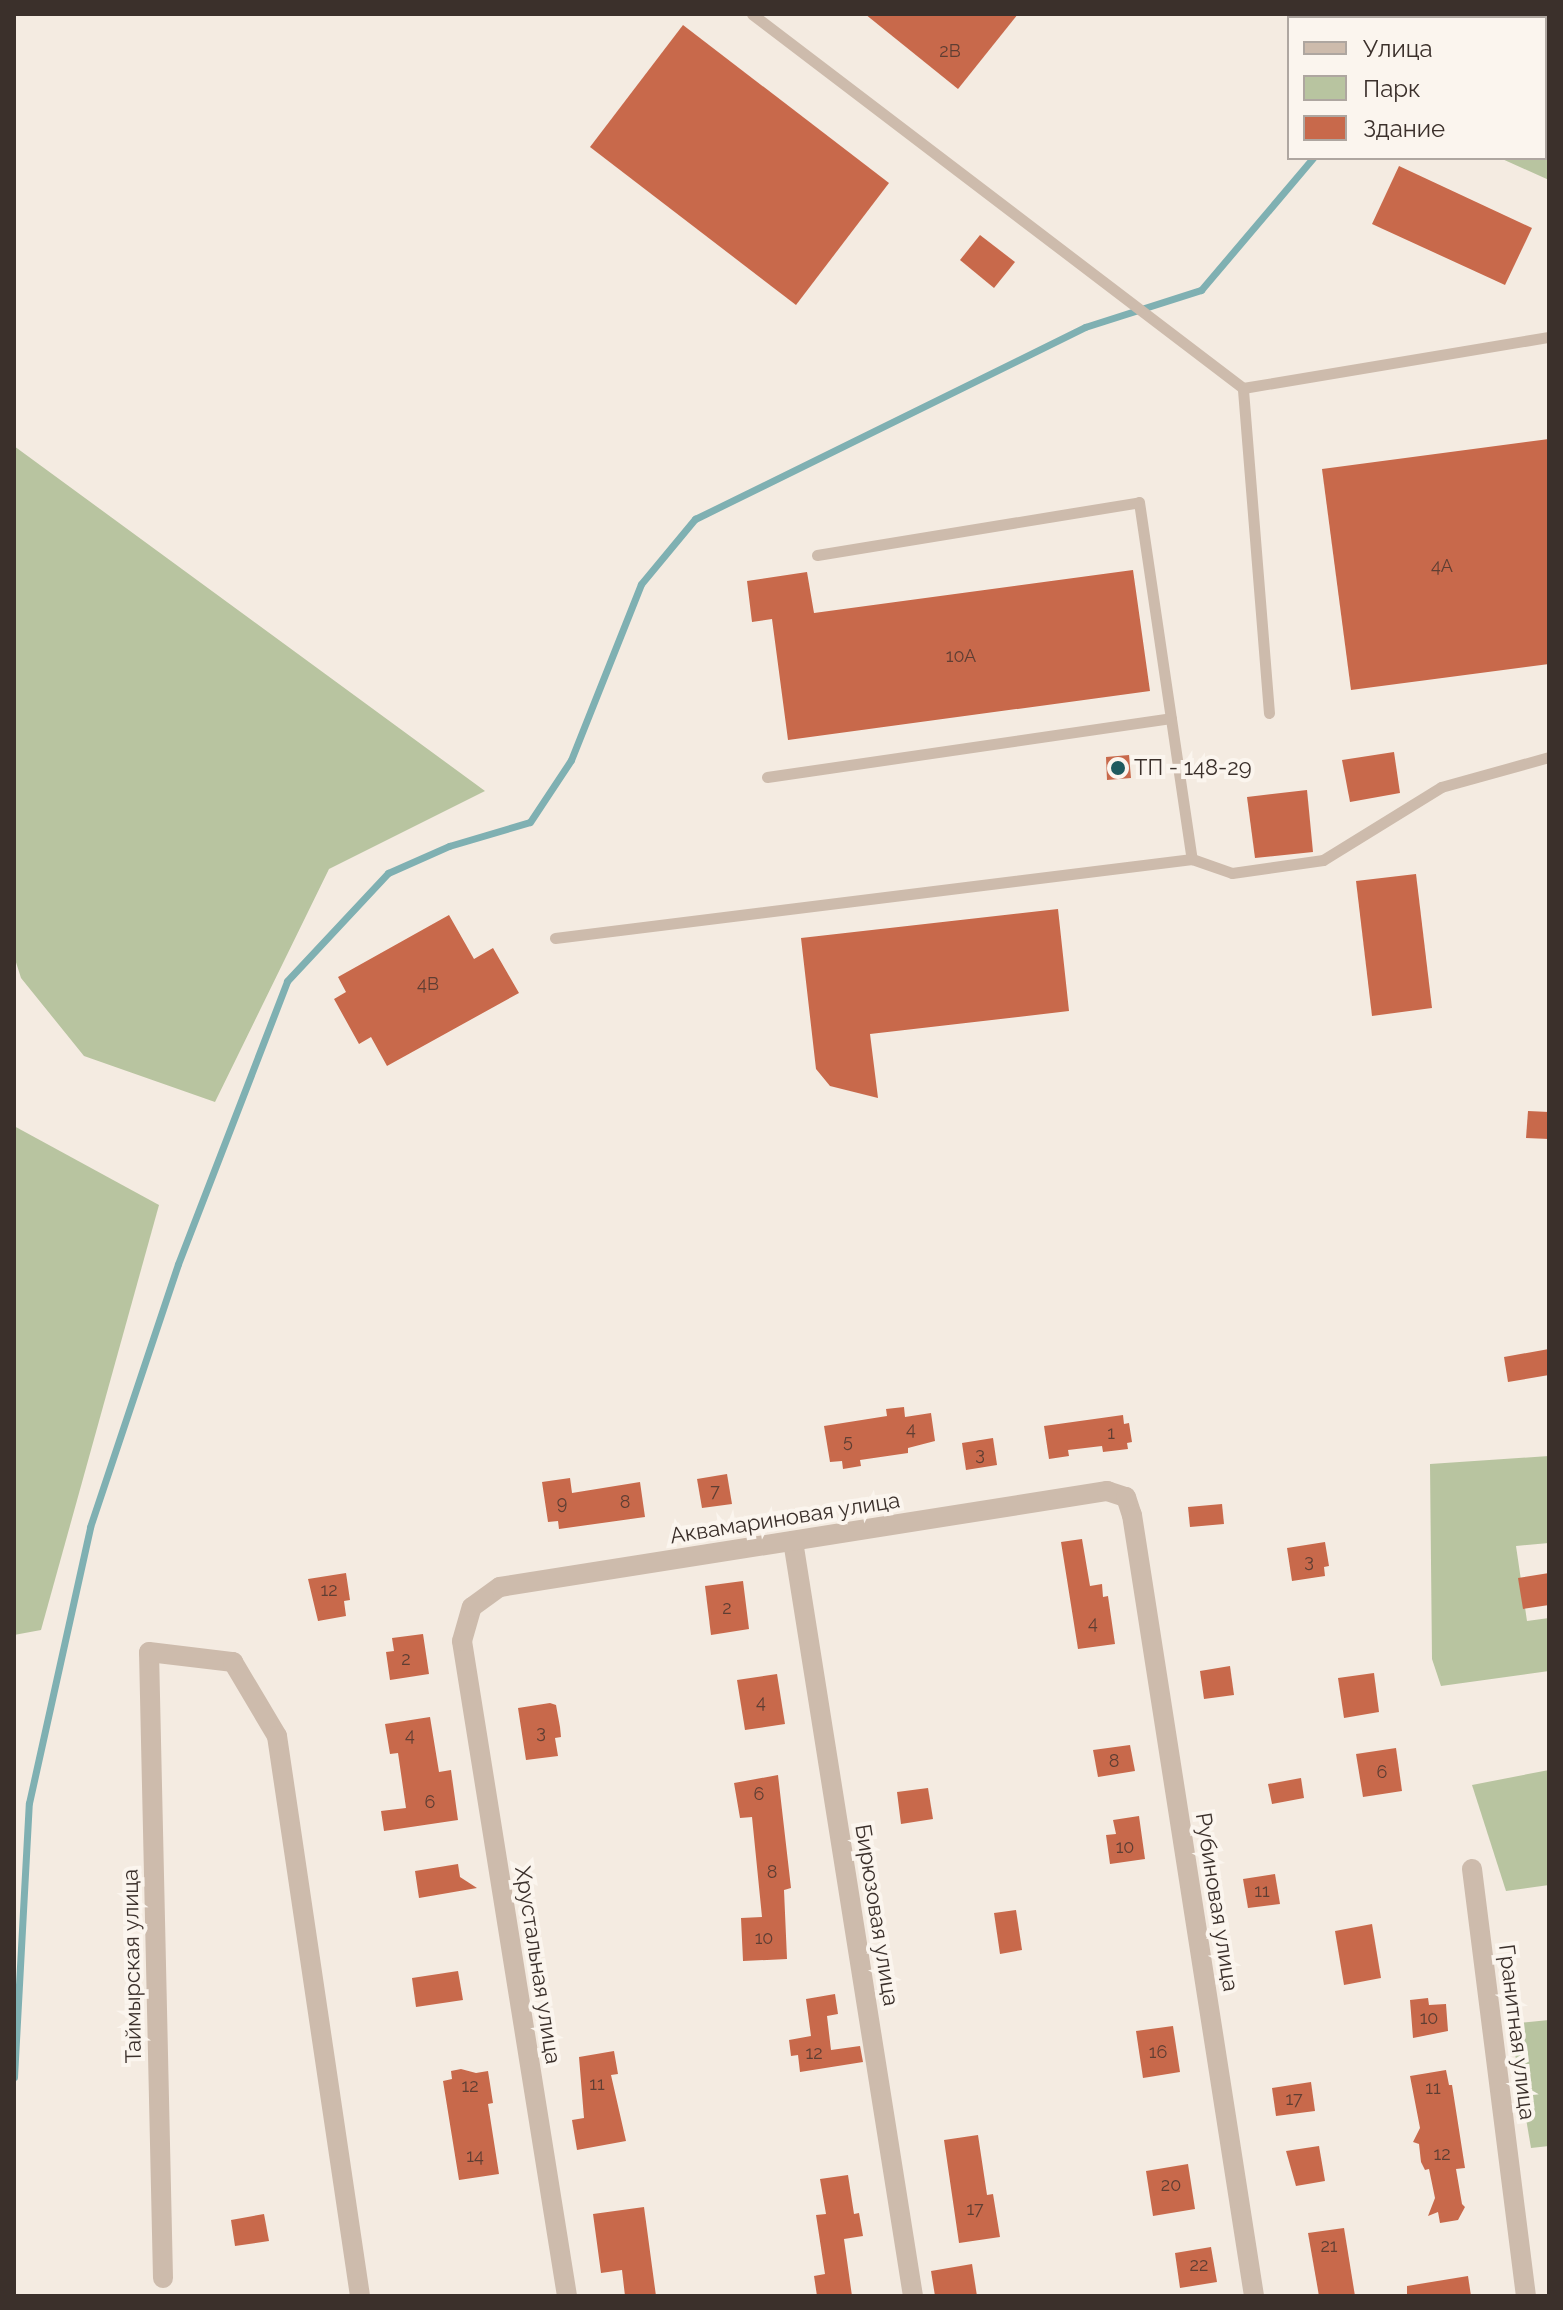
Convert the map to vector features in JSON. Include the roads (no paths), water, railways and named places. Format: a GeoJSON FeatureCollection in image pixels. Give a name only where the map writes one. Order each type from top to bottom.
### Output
{"type":"FeatureCollection","features":[{"type":"Feature","properties":{"kind":"street","name":"Аквамариновая улица"},"geometry":{"type":"LineString","coordinates":[[462,1641],[472,1607],[500,1587],[1107,1491],[1126,1497],[1132,1515]]}},
{"type":"Feature","properties":{"kind":"street","name":"Рубиновая улица"},"geometry":{"type":"LineString","coordinates":[[1132,1515],[1254,2296]]}},
{"type":"Feature","properties":{"kind":"street","name":"Бирюзовая улица"},"geometry":{"type":"LineString","coordinates":[[793,1541],[913,2296]]}},
{"type":"Feature","properties":{"kind":"street","name":"Хрустальная улица"},"geometry":{"type":"LineString","coordinates":[[462,1641],[567,2296]]}},
{"type":"Feature","properties":{"kind":"street","name":"Таймырская улица"},"geometry":{"type":"LineString","coordinates":[[163,2278],[149,1652],[233,1662],[277,1736],[360,2296]]}},
{"type":"Feature","properties":{"kind":"street","name":"Гранитная улица"},"geometry":{"type":"LineString","coordinates":[[1472,1869],[1526,2296]]}},
{"type":"Feature","properties":{"kind":"lane"},"geometry":{"type":"LineString","coordinates":[[752,14],[1243,388],[1549,337]]}},
{"type":"Feature","properties":{"kind":"lane"},"geometry":{"type":"LineString","coordinates":[[1243,388],[1269,713]]}},
{"type":"Feature","properties":{"kind":"lane"},"geometry":{"type":"LineString","coordinates":[[817,555],[1139,502],[1192,859]]}},
{"type":"Feature","properties":{"kind":"lane"},"geometry":{"type":"LineString","coordinates":[[767,777],[1171,718]]}},
{"type":"Feature","properties":{"kind":"lane"},"geometry":{"type":"LineString","coordinates":[[555,938],[1192,859],[1232,873],[1323,860],[1441,787],[1549,757]]}},
{"type":"Feature","properties":{"kind":"waterway"},"geometry":{"type":"LineString","coordinates":[[14,2077],[29,1803],[90,1527],[178,1264],[287,981],[388,873],[449,846],[530,822],[571,760],[641,584],[695,519],[1085,327],[1201,290],[1311,160]]}},
{"type":"Feature","properties":{"kind":"place","name":"ТП - 148-29"},"geometry":{"type":"Point","coordinates":[1118,768]}}]}
